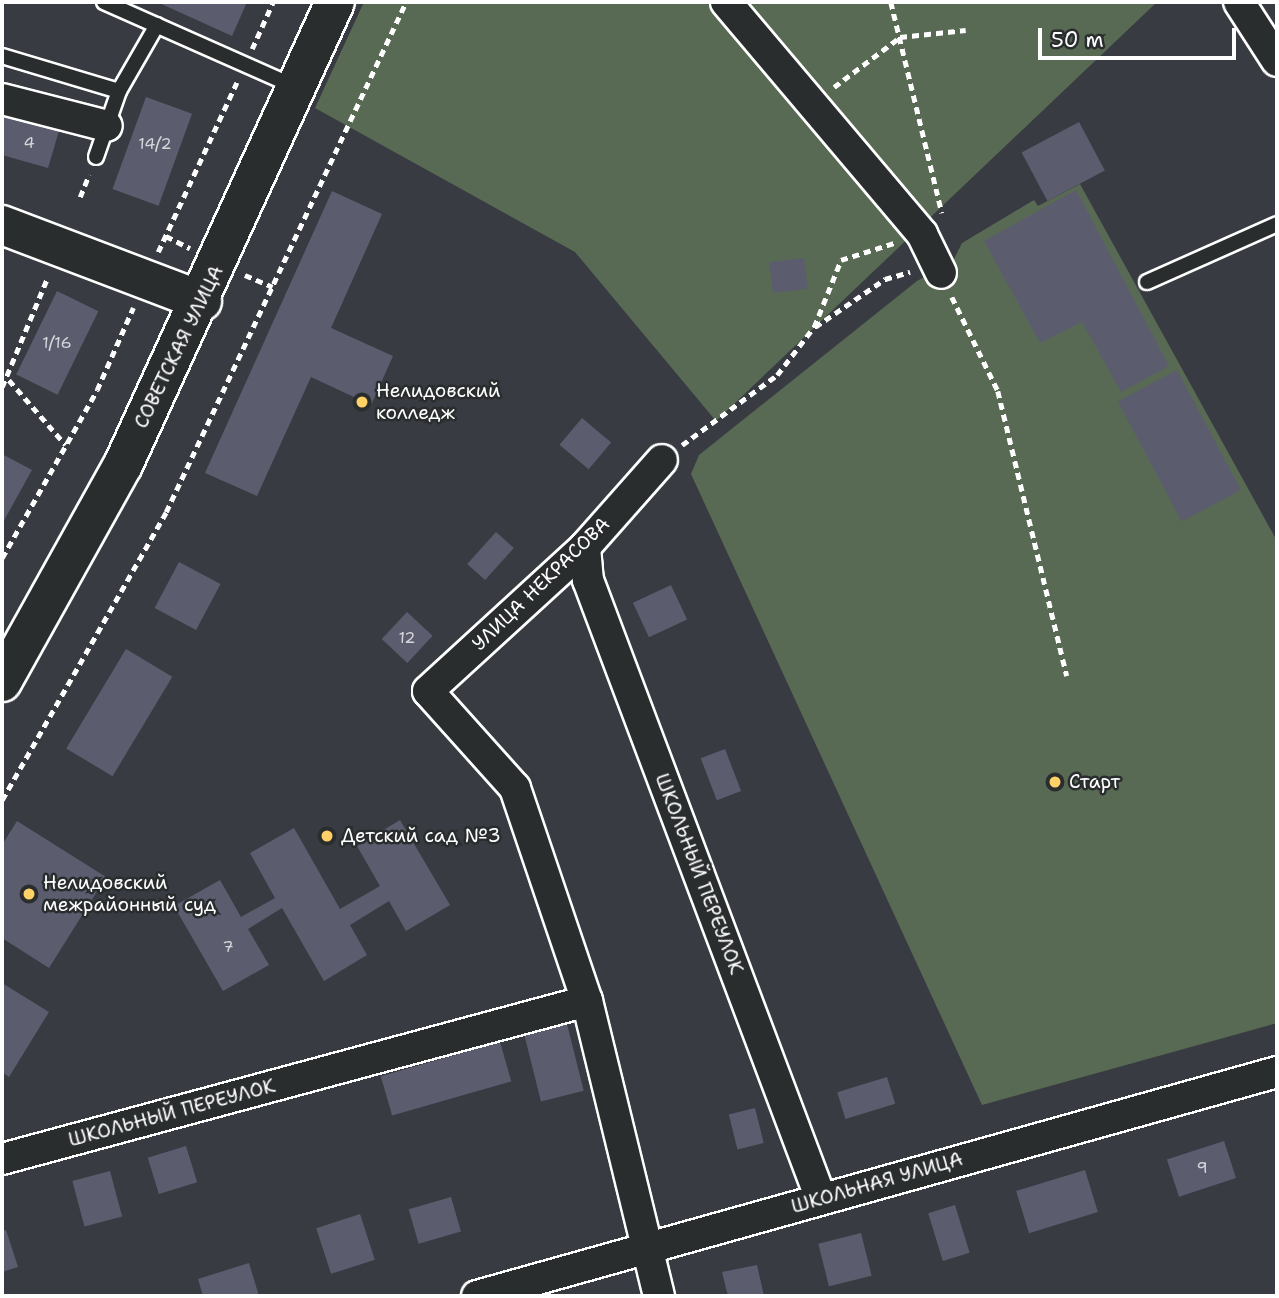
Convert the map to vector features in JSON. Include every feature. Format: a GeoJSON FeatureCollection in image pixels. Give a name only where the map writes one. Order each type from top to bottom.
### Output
{"type":"FeatureCollection","features":[{"type":"Feature","properties":{"kind":"main road","name":"СОВЕТСКАЯ УЛИЦА"},"geometry":{"type":"LineString","coordinates":[[2,682],[12,643],[123,465],[202,300],[335,2]]}},
{"type":"Feature","properties":{"kind":"main road"},"geometry":{"type":"LineString","coordinates":[[2,225],[202,300]]}},
{"type":"Feature","properties":{"kind":"street"},"geometry":{"type":"LineString","coordinates":[[726,2],[922,234],[939,268]]}},
{"type":"Feature","properties":{"kind":"street"},"geometry":{"type":"LineString","coordinates":[[1239,2],[1277,61]]}},
{"type":"Feature","properties":{"kind":"street"},"geometry":{"type":"LineString","coordinates":[[2,99],[107,126]]}},
{"type":"Feature","properties":{"kind":"street","name":"УЛИЦА НЕКРАСОВА"},"geometry":{"type":"LineString","coordinates":[[587,1001],[515,788],[428,691],[585,547],[662,460]]}},
{"type":"Feature","properties":{"kind":"street","name":"ШКОЛЬНЫЙ ПЕРЕУЛОК"},"geometry":{"type":"LineString","coordinates":[[585,547],[588,580],[821,1199]]}},
{"type":"Feature","properties":{"kind":"street"},"geometry":{"type":"LineString","coordinates":[[587,1001],[659,1296]]}},
{"type":"Feature","properties":{"kind":"street","name":"ШКОЛЬНЫЙ ПЕРЕУЛОК"},"geometry":{"type":"LineString","coordinates":[[2,1160],[587,1001]]}},
{"type":"Feature","properties":{"kind":"street","name":"ШКОЛЬНАЯ УЛИЦА"},"geometry":{"type":"LineString","coordinates":[[477,1296],[1277,1072]]}},
{"type":"Feature","properties":{"kind":"lane"},"geometry":{"type":"LineString","coordinates":[[104,2],[297,88]]}},
{"type":"Feature","properties":{"kind":"lane"},"geometry":{"type":"LineString","coordinates":[[96,157],[119,91],[157,25]]}},
{"type":"Feature","properties":{"kind":"lane"},"geometry":{"type":"LineString","coordinates":[[2,56],[119,91]]}},
{"type":"Feature","properties":{"kind":"lane"},"geometry":{"type":"LineString","coordinates":[[1147,282],[1277,224]]}},
{"type":"Feature","properties":{"kind":"path"},"geometry":{"type":"LineString","coordinates":[[2,800],[166,512],[406,2]]}},
{"type":"Feature","properties":{"kind":"path"},"geometry":{"type":"LineString","coordinates":[[662,460],[776,375],[814,327],[841,260],[922,234],[943,217],[891,2]]}},
{"type":"Feature","properties":{"kind":"path"},"geometry":{"type":"LineString","coordinates":[[812,104],[900,37],[966,30]]}},
{"type":"Feature","properties":{"kind":"path"},"geometry":{"type":"LineString","coordinates":[[814,327],[885,279],[939,268],[998,391],[1067,676]]}},
{"type":"Feature","properties":{"kind":"path"},"geometry":{"type":"LineString","coordinates":[[2,387],[9,379],[47,279]]}},
{"type":"Feature","properties":{"kind":"path"},"geometry":{"type":"LineString","coordinates":[[9,379],[66,445]]}},
{"type":"Feature","properties":{"kind":"green space"},"geometry":{"type":"Polygon","coordinates":[[[364,2],[1157,2],[716,421],[575,252],[315,108],[364,2]]]}},
{"type":"Feature","properties":{"kind":"green space","name":"Старт"},"geometry":{"type":"Polygon","coordinates":[[[1080,184],[1277,541],[1277,1023],[982,1105],[691,474],[699,455],[917,281],[953,261],[962,243],[1034,200],[1038,206],[1080,184]]]}},
{"type":"Feature","properties":{"kind":"building"},"geometry":{"type":"Polygon","coordinates":[[[157,2],[247,2],[232,36],[157,2]]]}},
{"type":"Feature","properties":{"kind":"building"},"geometry":{"type":"Polygon","coordinates":[[[146,97],[192,114],[159,206],[112,189],[146,97]]]}},
{"type":"Feature","properties":{"kind":"building"},"geometry":{"type":"Polygon","coordinates":[[[2,115],[59,131],[48,168],[2,155],[2,115]]]}},
{"type":"Feature","properties":{"kind":"building"},"geometry":{"type":"Polygon","coordinates":[[[1079,122],[1105,171],[1047,201],[1022,153],[1079,122]]]}},
{"type":"Feature","properties":{"kind":"building"},"geometry":{"type":"Polygon","coordinates":[[[1076,190],[1169,366],[1121,392],[1082,322],[1040,343],[984,241],[1076,190]]]}},
{"type":"Feature","properties":{"kind":"building"},"geometry":{"type":"Polygon","coordinates":[[[332,191],[382,214],[331,328],[393,356],[371,405],[311,377],[257,496],[205,473],[332,191]]]}},
{"type":"Feature","properties":{"kind":"building"},"geometry":{"type":"Polygon","coordinates":[[[804,258],[808,289],[773,293],[769,262],[804,258]]]}},
{"type":"Feature","properties":{"kind":"building"},"geometry":{"type":"Polygon","coordinates":[[[57,291],[98,311],[58,395],[16,375],[57,291]]]}},
{"type":"Feature","properties":{"kind":"building"},"geometry":{"type":"Polygon","coordinates":[[[1177,370],[1241,490],[1182,522],[1118,401],[1177,370]]]}},
{"type":"Feature","properties":{"kind":"building"},"geometry":{"type":"Polygon","coordinates":[[[582,418],[611,442],[589,469],[560,445],[582,418]]]}},
{"type":"Feature","properties":{"kind":"building"},"geometry":{"type":"Polygon","coordinates":[[[2,454],[32,470],[2,524],[2,454]]]}},
{"type":"Feature","properties":{"kind":"building"},"geometry":{"type":"Polygon","coordinates":[[[496,532],[514,548],[485,580],[467,564],[496,532]]]}},
{"type":"Feature","properties":{"kind":"building"},"geometry":{"type":"Polygon","coordinates":[[[179,562],[220,584],[196,630],[155,608],[179,562]]]}},
{"type":"Feature","properties":{"kind":"building"},"geometry":{"type":"Polygon","coordinates":[[[671,585],[687,619],[649,637],[633,603],[671,585]]]}},
{"type":"Feature","properties":{"kind":"building"},"geometry":{"type":"Polygon","coordinates":[[[407,612],[433,636],[407,663],[382,639],[407,612]]]}},
{"type":"Feature","properties":{"kind":"building"},"geometry":{"type":"Polygon","coordinates":[[[126,649],[172,677],[113,776],[66,748],[126,649]]]}},
{"type":"Feature","properties":{"kind":"building"},"geometry":{"type":"Polygon","coordinates":[[[725,749],[741,791],[717,800],[701,758],[725,749]]]}},
{"type":"Feature","properties":{"kind":"building"},"geometry":{"type":"Polygon","coordinates":[[[400,820],[450,905],[406,931],[389,901],[350,925],[367,955],[324,981],[282,908],[248,929],[269,965],[223,991],[174,906],[220,880],[241,917],[275,898],[250,853],[294,828],[340,909],[380,886],[357,846],[400,820]]]}},
{"type":"Feature","properties":{"kind":"building"},"geometry":{"type":"Polygon","coordinates":[[[17,821],[106,877],[49,968],[2,938],[2,845],[17,821]]]}},
{"type":"Feature","properties":{"kind":"building"},"geometry":{"type":"Polygon","coordinates":[[[2,983],[49,1012],[9,1077],[2,1072],[2,983]]]}},
{"type":"Feature","properties":{"kind":"building"},"geometry":{"type":"Polygon","coordinates":[[[566,1020],[584,1091],[541,1101],[523,1031],[566,1020]]]}},
{"type":"Feature","properties":{"kind":"building"},"geometry":{"type":"Polygon","coordinates":[[[500,1042],[511,1081],[392,1116],[381,1076],[500,1042]]]}},
{"type":"Feature","properties":{"kind":"building"},"geometry":{"type":"Polygon","coordinates":[[[887,1077],[895,1104],[845,1119],[837,1092],[887,1077]]]}},
{"type":"Feature","properties":{"kind":"building"},"geometry":{"type":"Polygon","coordinates":[[[755,1108],[764,1143],[738,1149],[729,1115],[755,1108]]]}},
{"type":"Feature","properties":{"kind":"building"},"geometry":{"type":"Polygon","coordinates":[[[1224,1141],[1236,1178],[1179,1197],[1167,1160],[1224,1141]]]}},
{"type":"Feature","properties":{"kind":"building"},"geometry":{"type":"Polygon","coordinates":[[[186,1146],[197,1182],[159,1194],[148,1158],[186,1146]]]}},
{"type":"Feature","properties":{"kind":"building"},"geometry":{"type":"Polygon","coordinates":[[[1085,1170],[1098,1212],[1029,1233],[1016,1191],[1085,1170]]]}},
{"type":"Feature","properties":{"kind":"building"},"geometry":{"type":"Polygon","coordinates":[[[110,1171],[122,1216],[84,1226],[72,1181],[110,1171]]]}},
{"type":"Feature","properties":{"kind":"building"},"geometry":{"type":"Polygon","coordinates":[[[451,1197],[461,1232],[419,1244],[409,1209],[451,1197]]]}},
{"type":"Feature","properties":{"kind":"building"},"geometry":{"type":"Polygon","coordinates":[[[955,1205],[970,1253],[943,1261],[928,1213],[955,1205]]]}},
{"type":"Feature","properties":{"kind":"building"},"geometry":{"type":"Polygon","coordinates":[[[360,1214],[375,1260],[331,1274],[316,1228],[360,1214]]]}},
{"type":"Feature","properties":{"kind":"building"},"geometry":{"type":"Polygon","coordinates":[[[6,1230],[18,1267],[2,1272],[2,1231],[6,1230]]]}},
{"type":"Feature","properties":{"kind":"building"},"geometry":{"type":"Polygon","coordinates":[[[861,1233],[872,1276],[829,1286],[818,1244],[861,1233]]]}},
{"type":"Feature","properties":{"kind":"building"},"geometry":{"type":"Polygon","coordinates":[[[249,1263],[259,1296],[203,1296],[198,1279],[249,1263]]]}},
{"type":"Feature","properties":{"kind":"building"},"geometry":{"type":"Polygon","coordinates":[[[757,1265],[764,1296],[728,1296],[722,1272],[757,1265]]]}},
{"type":"Feature","properties":{"kind":"place","name":"Нелидовский колледж"},"geometry":{"type":"Point","coordinates":[362,402]}},
{"type":"Feature","properties":{"kind":"place","name":"Старт"},"geometry":{"type":"Point","coordinates":[1055,782]}},
{"type":"Feature","properties":{"kind":"place","name":"Детский сад №3"},"geometry":{"type":"Point","coordinates":[327,836]}},
{"type":"Feature","properties":{"kind":"place","name":"Нелидовский межрайонный суд"},"geometry":{"type":"Point","coordinates":[29,894]}}]}
